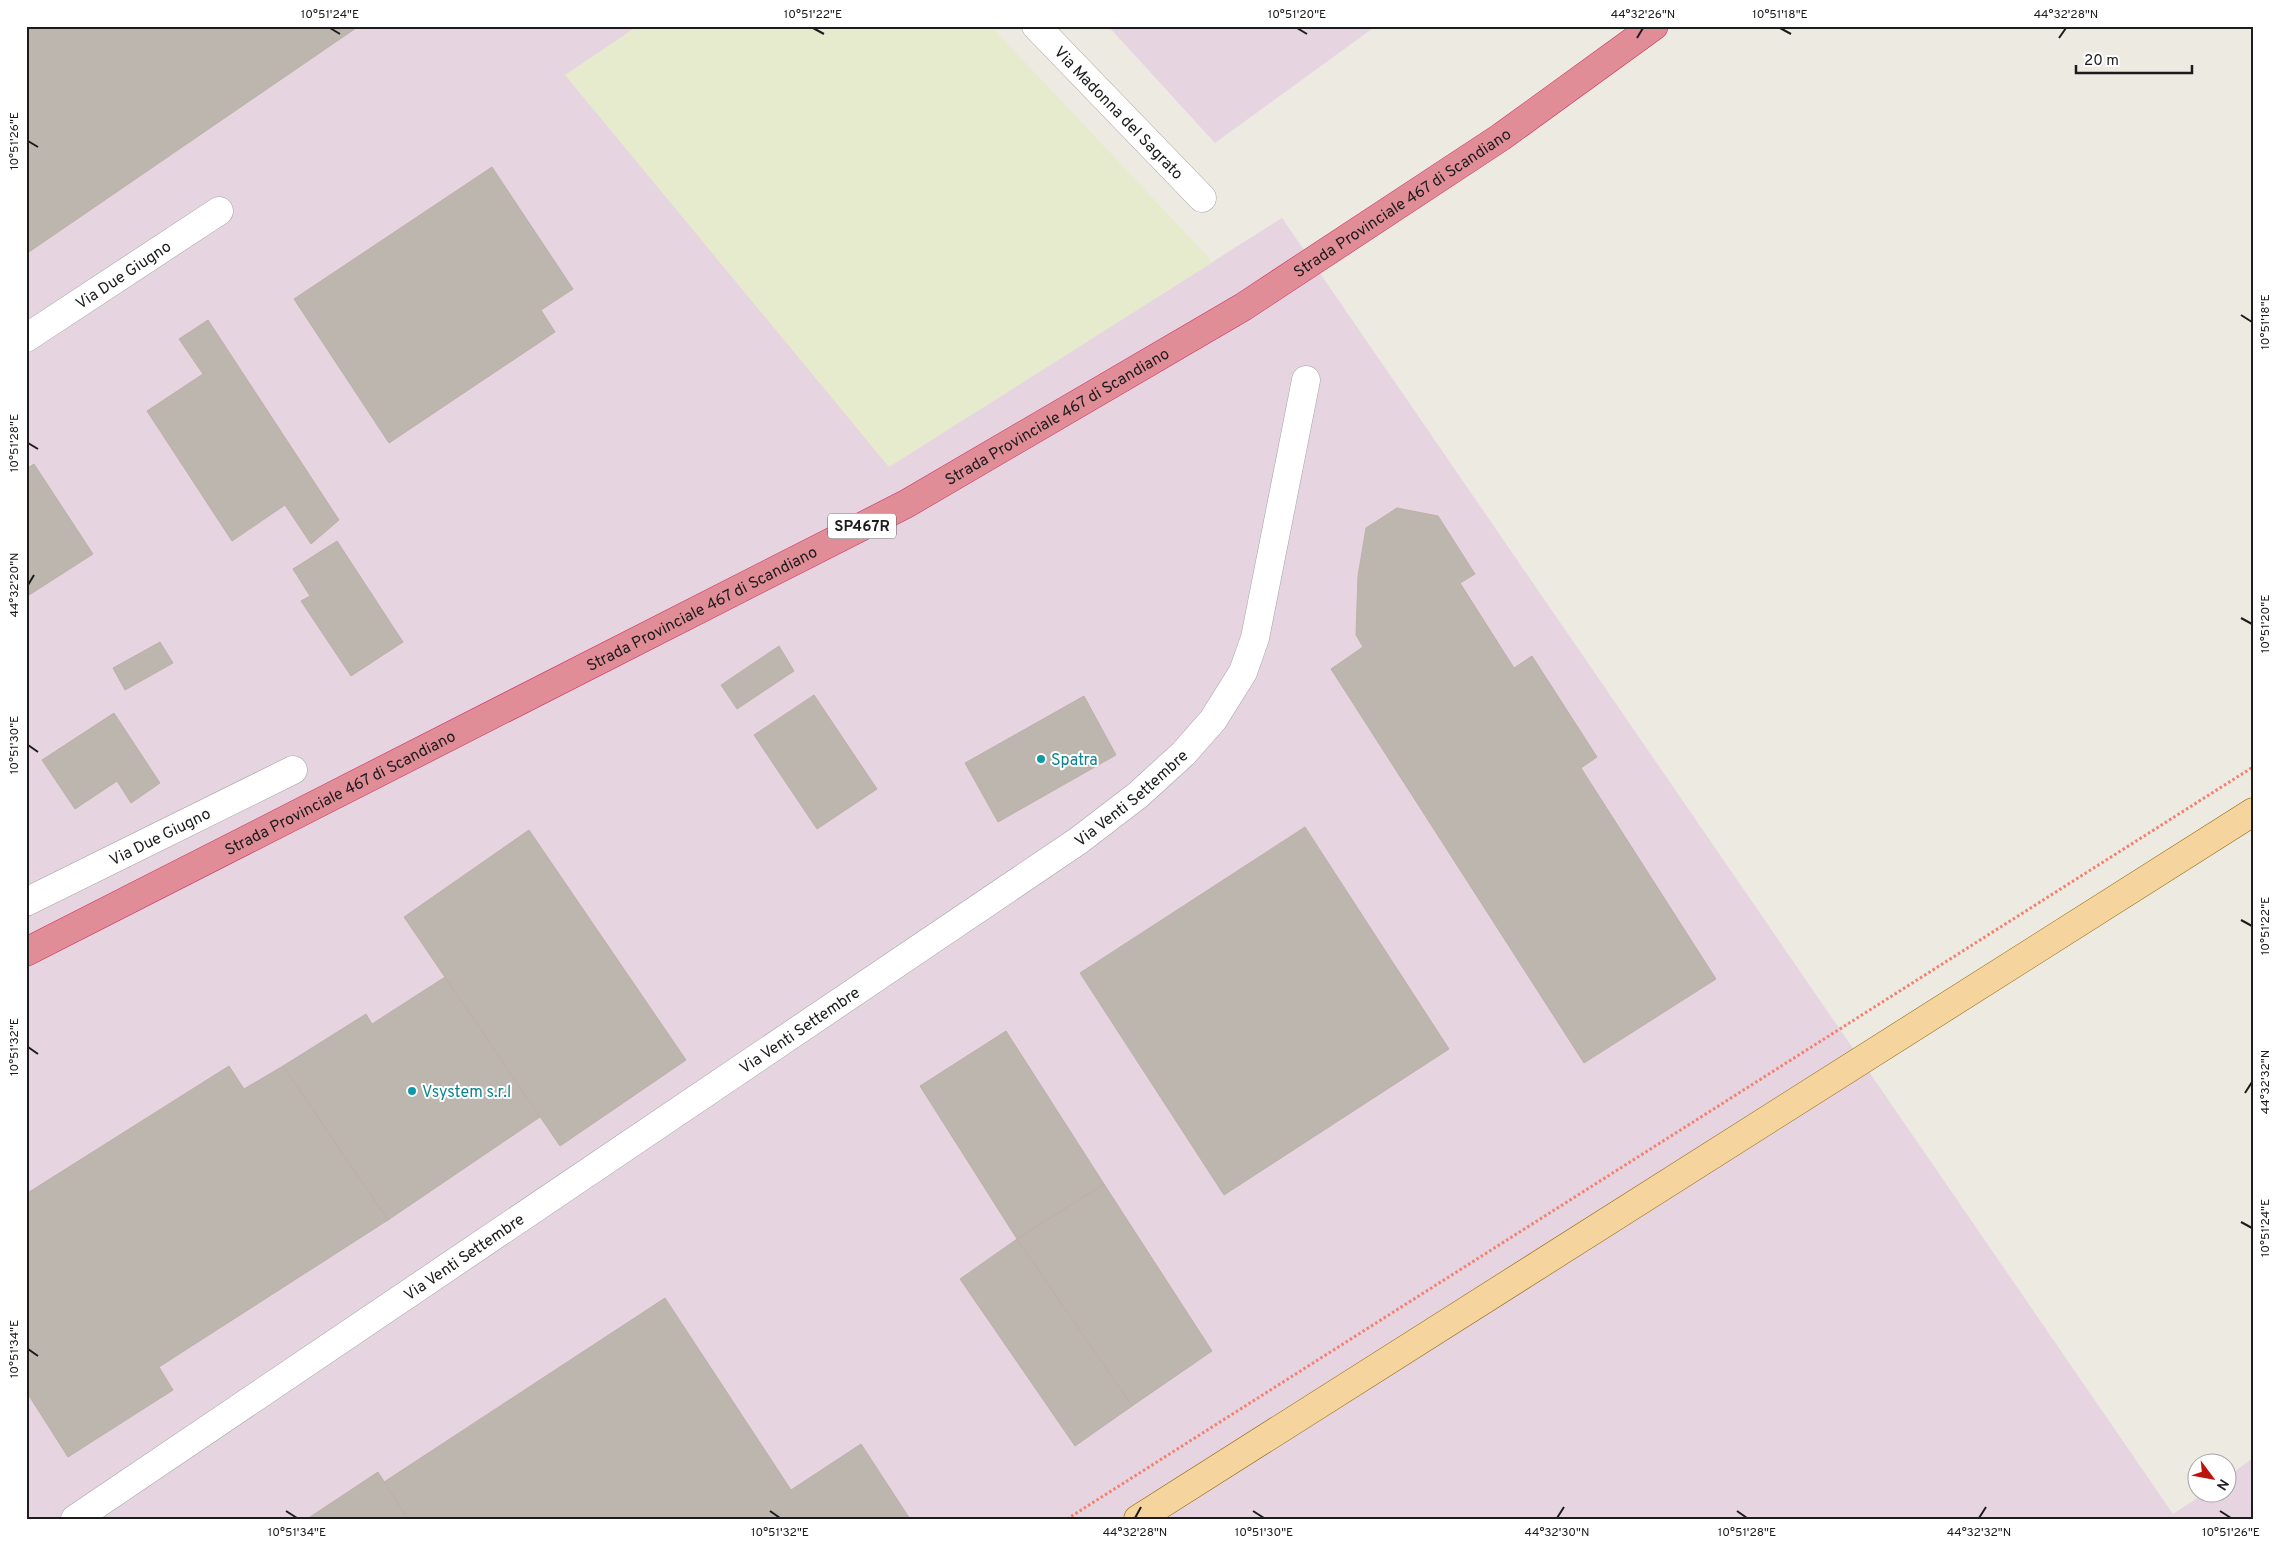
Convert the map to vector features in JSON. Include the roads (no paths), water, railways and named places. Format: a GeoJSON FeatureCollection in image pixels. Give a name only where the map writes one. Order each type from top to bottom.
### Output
{"type":"FeatureCollection","features":[{"type":"Feature","properties":{"kind":"highway","name":"Strada Provinciale 467 di Scandiano"},"geometry":{"type":"LineString","coordinates":[[26,952],[906,504],[1243,307],[1501,137],[1654,26]]}},
{"type":"Feature","properties":{"kind":"main road"},"geometry":{"type":"LineString","coordinates":[[1138,1519],[2253,812]]}},
{"type":"Feature","properties":{"kind":"street","name":"Via Madonna del Sagrato"},"geometry":{"type":"LineString","coordinates":[[1036,26],[1202,198]]}},
{"type":"Feature","properties":{"kind":"street","name":"Via Due Giugno"},"geometry":{"type":"LineString","coordinates":[[26,338],[219,211]]}},
{"type":"Feature","properties":{"kind":"street","name":"Via Venti Settembre"},"geometry":{"type":"LineString","coordinates":[[75,1519],[1078,841],[1138,794],[1183,754],[1213,720],[1243,672],[1255,638],[1306,380]]}},
{"type":"Feature","properties":{"kind":"street","name":"Via Due Giugno"},"geometry":{"type":"LineString","coordinates":[[26,902],[293,770]]}},
{"type":"Feature","properties":{"kind":"place","name":"Spatra"},"geometry":{"type":"Point","coordinates":[1041,759]}},
{"type":"Feature","properties":{"kind":"place","name":"Vsystem s.r.l"},"geometry":{"type":"Point","coordinates":[412,1091]}}]}
